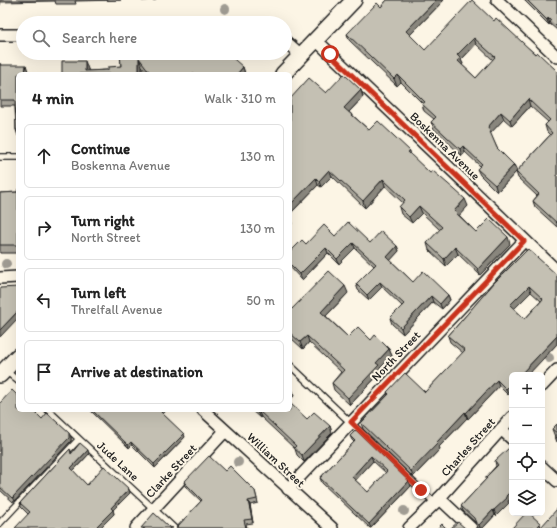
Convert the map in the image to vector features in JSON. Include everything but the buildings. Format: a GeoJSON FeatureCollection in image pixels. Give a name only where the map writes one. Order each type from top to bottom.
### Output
{"type":"FeatureCollection","features":[{"type":"Feature","properties":{"kind":"main road"},"geometry":{"type":"LineString","coordinates":[[285,72],[354,0]]}},
{"type":"Feature","properties":{"kind":"main road"},"geometry":{"type":"LineString","coordinates":[[3,372],[16,358]]}},
{"type":"Feature","properties":{"kind":"street"},"geometry":{"type":"LineString","coordinates":[[497,0],[557,57]]}},
{"type":"Feature","properties":{"kind":"street"},"geometry":{"type":"LineString","coordinates":[[0,36],[16,35]]}},
{"type":"Feature","properties":{"kind":"street","name":"Boskenna Avenue"},"geometry":{"type":"LineString","coordinates":[[316,40],[557,271]]}},
{"type":"Feature","properties":{"kind":"street"},"geometry":{"type":"LineString","coordinates":[[292,47],[301,55]]}},
{"type":"Feature","properties":{"kind":"street","name":"North Street"},"geometry":{"type":"LineString","coordinates":[[288,489],[524,241]]}},
{"type":"Feature","properties":{"kind":"street"},"geometry":{"type":"LineString","coordinates":[[0,278],[16,277]]}},
{"type":"Feature","properties":{"kind":"street"},"geometry":{"type":"LineString","coordinates":[[545,383],[557,370]]}},
{"type":"Feature","properties":{"kind":"street","name":"William Street"},"geometry":{"type":"LineString","coordinates":[[205,412],[332,528]]}},
{"type":"Feature","properties":{"kind":"street","name":"Charles Street"},"geometry":{"type":"LineString","coordinates":[[409,528],[437,500],[509,421]]}},
{"type":"Feature","properties":{"kind":"street"},"geometry":{"type":"LineString","coordinates":[[501,429],[509,436]]}},
{"type":"Feature","properties":{"kind":"street","name":"Clarke Street"},"geometry":{"type":"LineString","coordinates":[[136,528],[225,431]]}},
{"type":"Feature","properties":{"kind":"street"},"geometry":{"type":"LineString","coordinates":[[545,470],[557,481]]}},
{"type":"Feature","properties":{"kind":"street"},"geometry":{"type":"LineString","coordinates":[[437,500],[471,528]]}},
{"type":"Feature","properties":{"kind":"lane"},"geometry":{"type":"LineString","coordinates":[[0,157],[16,157]]}},
{"type":"Feature","properties":{"kind":"lane"},"geometry":{"type":"LineString","coordinates":[[292,368],[437,500]]}},
{"type":"Feature","properties":{"kind":"lane"},"geometry":{"type":"LineString","coordinates":[[3,372],[16,381]]}},
{"type":"Feature","properties":{"kind":"lane","name":"Jude Lane"},"geometry":{"type":"LineString","coordinates":[[50,412],[78,440],[174,528]]}},
{"type":"Feature","properties":{"kind":"lane"},"geometry":{"type":"LineString","coordinates":[[0,523],[78,440]]}},
{"type":"Feature","properties":{"kind":"route"},"geometry":{"type":"LineString","coordinates":[[330,54],[524,241],[351,422],[421,490]]}}]}
